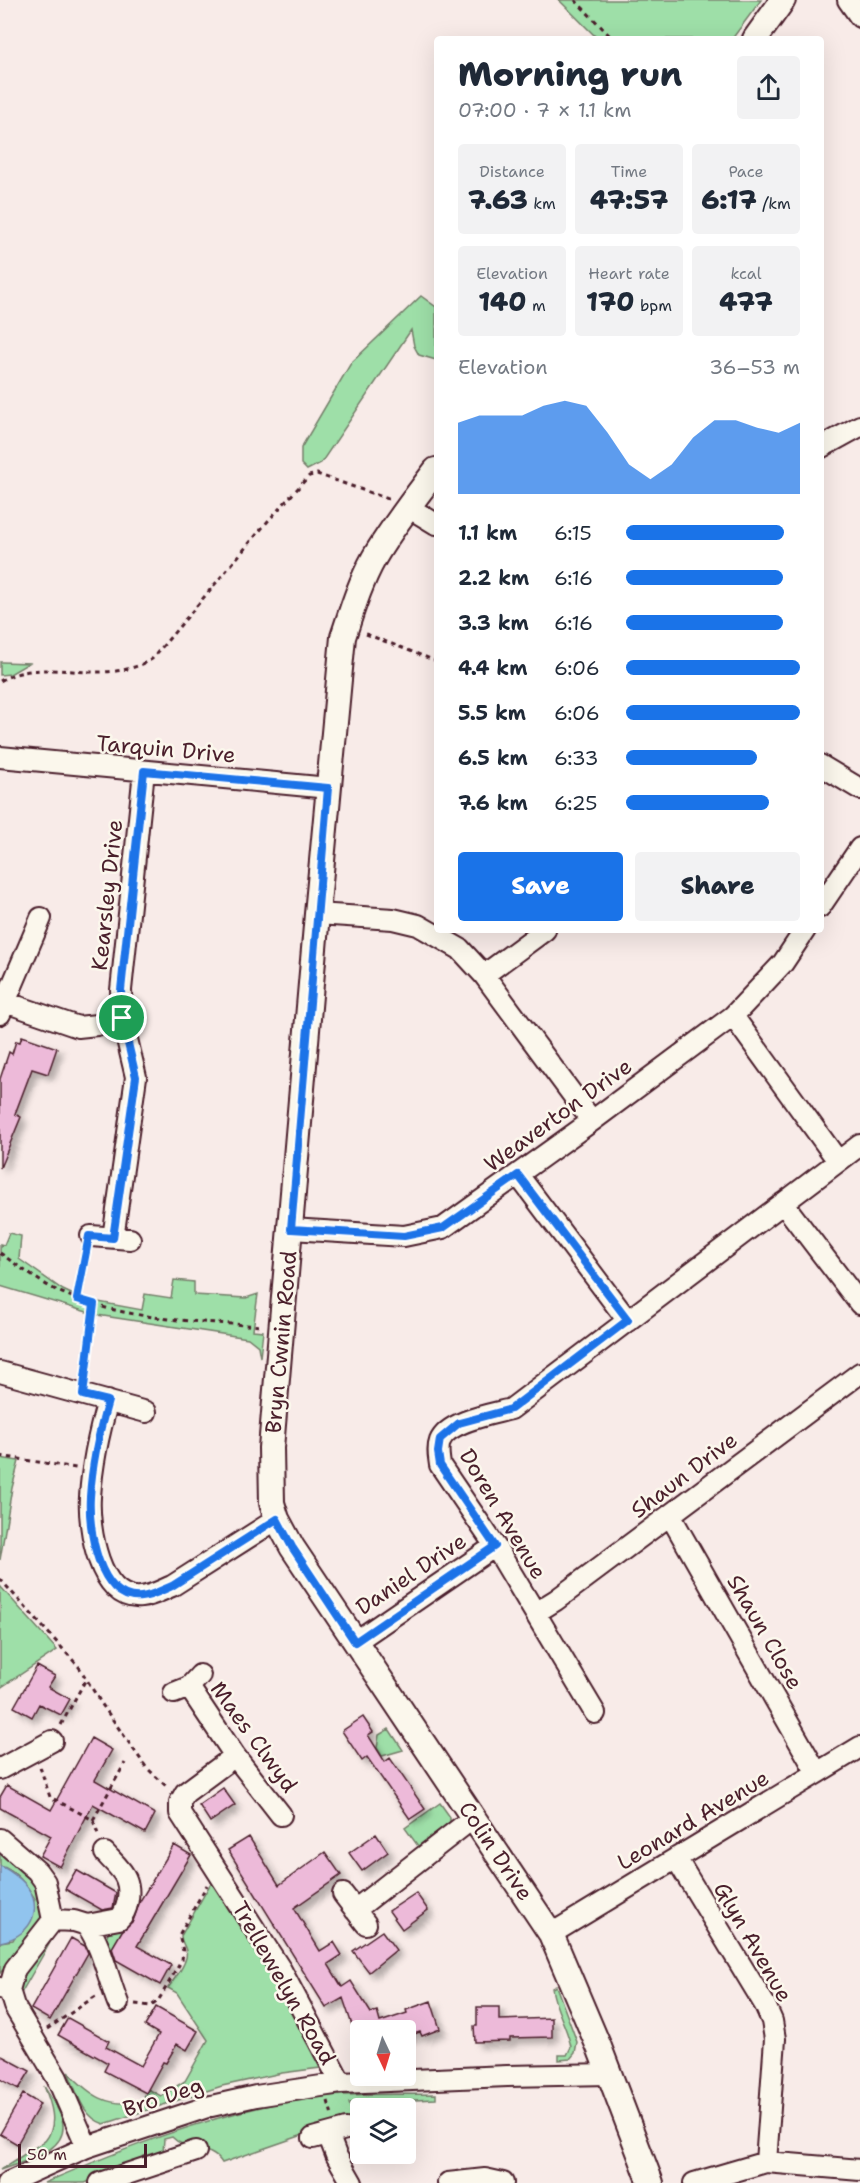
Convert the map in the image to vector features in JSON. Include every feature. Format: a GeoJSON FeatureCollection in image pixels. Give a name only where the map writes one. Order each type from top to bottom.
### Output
{"type":"FeatureCollection","features":[{"type":"Feature","properties":{"kind":"street"},"geometry":{"type":"LineString","coordinates":[[757,36],[783,0]]}},
{"type":"Feature","properties":{"kind":"street"},"geometry":{"type":"LineString","coordinates":[[849,0],[860,17]]}},
{"type":"Feature","properties":{"kind":"street"},"geometry":{"type":"LineString","coordinates":[[824,446],[860,426]]}},
{"type":"Feature","properties":{"kind":"street","name":"Bryn Cwnin Road"},"geometry":{"type":"LineString","coordinates":[[355,1642],[292,1547],[277,1519],[270,1484],[271,1448],[343,637],[356,597],[403,504],[434,472]]}},
{"type":"Feature","properties":{"kind":"street"},"geometry":{"type":"LineString","coordinates":[[403,504],[434,523]]}},
{"type":"Feature","properties":{"kind":"street","name":"Tarquin Drive"},"geometry":{"type":"LineString","coordinates":[[0,757],[328,788]]}},
{"type":"Feature","properties":{"kind":"street"},"geometry":{"type":"LineString","coordinates":[[824,767],[860,789]]}},
{"type":"Feature","properties":{"kind":"street","name":"Kearsley Drive"},"geometry":{"type":"LineString","coordinates":[[91,1236],[122,1238],[136,1077],[122,1018],[121,990],[144,771]]}},
{"type":"Feature","properties":{"kind":"street"},"geometry":{"type":"LineString","coordinates":[[824,901],[860,848]]}},
{"type":"Feature","properties":{"kind":"street"},"geometry":{"type":"LineString","coordinates":[[317,914],[393,919],[418,925],[460,949],[484,975],[592,1121]]}},
{"type":"Feature","properties":{"kind":"street"},"geometry":{"type":"LineString","coordinates":[[41,918],[2,1008],[78,1027],[97,1025],[122,1018]]}},
{"type":"Feature","properties":{"kind":"street"},"geometry":{"type":"LineString","coordinates":[[484,975],[541,933]]}},
{"type":"Feature","properties":{"kind":"street","name":"Weaverton Drive"},"geometry":{"type":"LineString","coordinates":[[291,1229],[404,1236],[443,1228],[733,1016],[783,963],[803,933]]}},
{"type":"Feature","properties":{"kind":"street"},"geometry":{"type":"LineString","coordinates":[[733,1016],[838,1161]]}},
{"type":"Feature","properties":{"kind":"street","name":"Doren Avenue"},"geometry":{"type":"LineString","coordinates":[[595,1713],[495,1546],[440,1465],[438,1452],[440,1439],[459,1423],[511,1409],[860,1145]]}},
{"type":"Feature","properties":{"kind":"street"},"geometry":{"type":"LineString","coordinates":[[518,1175],[628,1320]]}},
{"type":"Feature","properties":{"kind":"street"},"geometry":{"type":"LineString","coordinates":[[783,1203],[860,1304]]}},
{"type":"Feature","properties":{"kind":"street"},"geometry":{"type":"LineString","coordinates":[[0,1372],[146,1412]]}},
{"type":"Feature","properties":{"kind":"street","name":"Shaun Drive"},"geometry":{"type":"LineString","coordinates":[[535,1613],[556,1600],[860,1373]]}},
{"type":"Feature","properties":{"kind":"street"},"geometry":{"type":"LineString","coordinates":[[108,1401],[99,1430],[90,1499],[94,1543],[104,1571],[120,1591],[130,1596],[141,1597],[155,1594],[172,1586],[277,1519]]}},
{"type":"Feature","properties":{"kind":"street","name":"Shaun Close"},"geometry":{"type":"LineString","coordinates":[[670,1515],[817,1773]]}},
{"type":"Feature","properties":{"kind":"street","name":"Daniel Drive"},"geometry":{"type":"LineString","coordinates":[[355,1642],[495,1546]]}},
{"type":"Feature","properties":{"kind":"street","name":"Colin Drive"},"geometry":{"type":"LineString","coordinates":[[355,1642],[551,1934],[609,2074]]}},
{"type":"Feature","properties":{"kind":"street","name":"Maes Clwyd"},"geometry":{"type":"LineString","coordinates":[[187,1685],[236,1756],[278,1802]]}},
{"type":"Feature","properties":{"kind":"street"},"geometry":{"type":"LineString","coordinates":[[0,1769],[52,1741]]}},
{"type":"Feature","properties":{"kind":"street","name":"Leonard Avenue"},"geometry":{"type":"LineString","coordinates":[[551,1934],[860,1747]]}},
{"type":"Feature","properties":{"kind":"street"},"geometry":{"type":"LineString","coordinates":[[180,1803],[184,1793],[236,1756]]}},
{"type":"Feature","properties":{"kind":"street","name":"Trellewelyn Road"},"geometry":{"type":"LineString","coordinates":[[180,1803],[180,1813],[281,1970],[332,2084],[609,2074]]}},
{"type":"Feature","properties":{"kind":"street"},"geometry":{"type":"LineString","coordinates":[[355,1909],[473,1818]]}},
{"type":"Feature","properties":{"kind":"street"},"geometry":{"type":"LineString","coordinates":[[0,1839],[37,1871],[45,1882],[53,1920],[15,1969],[5,1989],[57,2078],[87,2147]]}},
{"type":"Feature","properties":{"kind":"street"},"geometry":{"type":"LineString","coordinates":[[53,1920],[74,1921],[87,1925],[119,1919],[123,1916],[127,1906],[126,1877],[105,1853]]}},
{"type":"Feature","properties":{"kind":"street","name":"Glyn Avenue"},"geometry":{"type":"LineString","coordinates":[[676,1858],[765,2005],[772,2021],[775,2039],[766,2162]]}},
{"type":"Feature","properties":{"kind":"street"},"geometry":{"type":"LineString","coordinates":[[87,1925],[96,1938],[115,1994]]}},
{"type":"Feature","properties":{"kind":"street"},"geometry":{"type":"LineString","coordinates":[[609,2074],[651,2183]]}},
{"type":"Feature","properties":{"kind":"street","name":"Bro Deg"},"geometry":{"type":"LineString","coordinates":[[7,2183],[87,2147],[207,2107],[256,2096],[332,2084]]}},
{"type":"Feature","properties":{"kind":"street"},"geometry":{"type":"LineString","coordinates":[[331,2133],[336,2155],[352,2183]]}},
{"type":"Feature","properties":{"kind":"street"},"geometry":{"type":"LineString","coordinates":[[100,2183],[172,2150],[196,2151]]}},
{"type":"Feature","properties":{"kind":"street"},"geometry":{"type":"LineString","coordinates":[[694,2183],[766,2162],[855,2174]]}},
{"type":"Feature","properties":{"kind":"street"},"geometry":{"type":"LineString","coordinates":[[448,2183],[485,2180],[503,2183]]}},
{"type":"Feature","properties":{"kind":"path"},"geometry":{"type":"LineString","coordinates":[[575,0],[610,36]]}},
{"type":"Feature","properties":{"kind":"path"},"geometry":{"type":"LineString","coordinates":[[1,679],[39,670],[117,672],[134,669],[152,659],[268,521],[309,476],[317,474],[332,478],[403,504]]}},
{"type":"Feature","properties":{"kind":"path"},"geometry":{"type":"LineString","coordinates":[[346,627],[434,660]]}},
{"type":"Feature","properties":{"kind":"path"},"geometry":{"type":"LineString","coordinates":[[77,1299],[89,1236],[91,1236]]}},
{"type":"Feature","properties":{"kind":"path"},"geometry":{"type":"LineString","coordinates":[[0,1253],[52,1288],[94,1304],[169,1318],[282,1328]]}},
{"type":"Feature","properties":{"kind":"path"},"geometry":{"type":"LineString","coordinates":[[83,1395],[94,1304]]}},
{"type":"Feature","properties":{"kind":"path"},"geometry":{"type":"LineString","coordinates":[[0,1456],[93,1471]]}},
{"type":"Feature","properties":{"kind":"path"},"geometry":{"type":"LineString","coordinates":[[0,1579],[79,1667],[146,1767],[180,1803]]}},
{"type":"Feature","properties":{"kind":"path"},"geometry":{"type":"LineString","coordinates":[[52,1741],[86,1679]]}},
{"type":"Feature","properties":{"kind":"path"},"geometry":{"type":"LineString","coordinates":[[34,1750],[50,1797],[93,1820],[105,1853]]}},
{"type":"Feature","properties":{"kind":"path"},"geometry":{"type":"LineString","coordinates":[[93,1820],[125,1764]]}},
{"type":"Feature","properties":{"kind":"path"},"geometry":{"type":"LineString","coordinates":[[33,2038],[115,1994],[151,2006],[158,2001],[182,1960],[183,1951],[179,1935],[216,1869]]}},
{"type":"Feature","properties":{"kind":"path"},"geometry":{"type":"LineString","coordinates":[[331,2133],[332,2084]]}},
{"type":"Feature","properties":{"kind":"green space"},"geometry":{"type":"Polygon","coordinates":[[[559,0],[761,0],[734,36],[595,36],[559,0]]]}},
{"type":"Feature","properties":{"kind":"green space"},"geometry":{"type":"Polygon","coordinates":[[[421,296],[434,306],[434,359],[419,355],[414,346],[411,330],[321,463],[307,470],[301,464],[301,448],[351,363],[421,296]]]}},
{"type":"Feature","properties":{"kind":"green space"},"geometry":{"type":"Polygon","coordinates":[[[0,662],[29,663],[10,674],[0,675],[0,662]]]}},
{"type":"Feature","properties":{"kind":"green space"},"geometry":{"type":"Polygon","coordinates":[[[9,1233],[21,1236],[19,1259],[63,1290],[82,1299],[142,1310],[145,1294],[171,1298],[174,1280],[194,1282],[194,1295],[246,1298],[258,1294],[253,1330],[263,1331],[260,1357],[258,1346],[248,1338],[97,1315],[0,1286],[0,1244],[4,1245],[9,1233]]]}},
{"type":"Feature","properties":{"kind":"green space"},"geometry":{"type":"Polygon","coordinates":[[[0,1458],[19,1461],[0,1560],[0,1458]]]}},
{"type":"Feature","properties":{"kind":"green space"},"geometry":{"type":"Polygon","coordinates":[[[0,1586],[57,1650],[0,1688],[0,1586]]]}},
{"type":"Feature","properties":{"kind":"green space"},"geometry":{"type":"Polygon","coordinates":[[[389,1729],[403,1750],[382,1756],[377,1748],[379,1735],[389,1729]]]}},
{"type":"Feature","properties":{"kind":"green space"},"geometry":{"type":"Polygon","coordinates":[[[440,1803],[450,1817],[450,1822],[418,1846],[405,1828],[440,1803]]]}},
{"type":"Feature","properties":{"kind":"green space"},"geometry":{"type":"Polygon","coordinates":[[[0,1851],[37,1885],[44,1910],[42,1922],[28,1943],[0,1973],[0,1942],[13,1940],[35,1899],[16,1875],[0,1866],[0,1851]]]}},
{"type":"Feature","properties":{"kind":"green space"},"geometry":{"type":"Polygon","coordinates":[[[212,1881],[292,2006],[320,2057],[320,2068],[282,2073],[222,2086],[104,2124],[97,2121],[85,2110],[68,2072],[100,2098],[119,2103],[142,2101],[148,2089],[161,2096],[185,2081],[208,2040],[177,1993],[168,1988],[185,1960],[186,1951],[181,1936],[212,1881]]]}},
{"type":"Feature","properties":{"kind":"green space"},"geometry":{"type":"Polygon","coordinates":[[[129,1920],[108,1955],[106,1941],[108,1932],[129,1920]]]}},
{"type":"Feature","properties":{"kind":"green space"},"geometry":{"type":"Polygon","coordinates":[[[55,1934],[20,1995],[20,1978],[24,1970],[55,1934]]]}},
{"type":"Feature","properties":{"kind":"green space"},"geometry":{"type":"Polygon","coordinates":[[[556,1986],[577,2042],[575,2053],[570,2059],[559,2060],[559,2055],[567,2055],[571,2047],[552,1988],[556,1986]]]}},
{"type":"Feature","properties":{"kind":"green space"},"geometry":{"type":"Polygon","coordinates":[[[44,2086],[62,2119],[63,2130],[59,2140],[43,2154],[0,2170],[45,2141],[49,2135],[53,2121],[44,2086]]]}},
{"type":"Feature","properties":{"kind":"green space"},"geometry":{"type":"Polygon","coordinates":[[[365,2094],[436,2094],[436,2099],[350,2098],[350,2134],[346,2123],[222,2163],[212,2153],[184,2145],[172,2137],[164,2139],[163,2152],[85,2183],[44,2183],[167,2134],[230,2115],[294,2100],[365,2094]]]}},
{"type":"Feature","properties":{"kind":"water"},"geometry":{"type":"Polygon","coordinates":[[[0,1866],[20,1879],[28,1888],[35,1908],[28,1926],[21,1933],[12,1939],[0,1942],[0,1866]]]}},
{"type":"Feature","properties":{"kind":"building"},"geometry":{"type":"Polygon","coordinates":[[[22,1036],[57,1048],[48,1074],[32,1069],[15,1114],[21,1117],[0,1168],[0,1079],[9,1052],[12,1054],[16,1041],[20,1042],[22,1036]]]}},
{"type":"Feature","properties":{"kind":"building"},"geometry":{"type":"Polygon","coordinates":[[[37,1666],[55,1676],[48,1687],[70,1699],[61,1715],[39,1704],[32,1717],[14,1707],[37,1666]]]}},
{"type":"Feature","properties":{"kind":"building"},"geometry":{"type":"Polygon","coordinates":[[[363,1717],[373,1732],[368,1735],[385,1762],[390,1758],[425,1809],[410,1819],[367,1757],[362,1761],[342,1731],[363,1717]]]}},
{"type":"Feature","properties":{"kind":"building"},"geometry":{"type":"Polygon","coordinates":[[[91,1738],[112,1750],[95,1780],[155,1814],[145,1833],[93,1804],[60,1867],[40,1856],[51,1836],[0,1808],[0,1797],[7,1785],[51,1810],[91,1738]]]}},
{"type":"Feature","properties":{"kind":"building"},"geometry":{"type":"Polygon","coordinates":[[[223,1788],[235,1805],[210,1822],[199,1805],[223,1788]]]}},
{"type":"Feature","properties":{"kind":"building"},"geometry":{"type":"Polygon","coordinates":[[[376,1834],[388,1852],[362,1871],[349,1853],[376,1834]]]}},
{"type":"Feature","properties":{"kind":"building"},"geometry":{"type":"Polygon","coordinates":[[[249,1837],[279,1885],[325,1852],[341,1875],[294,1908],[320,1951],[334,1942],[342,1955],[328,1964],[342,1987],[351,1981],[371,2013],[377,2011],[379,2020],[350,2020],[343,1998],[326,2008],[228,1850],[249,1837]]]}},
{"type":"Feature","properties":{"kind":"building"},"geometry":{"type":"Polygon","coordinates":[[[174,1845],[191,1855],[137,1946],[171,1965],[160,1985],[116,1960],[112,1948],[122,1931],[133,1921],[140,1901],[174,1845]]]}},
{"type":"Feature","properties":{"kind":"building"},"geometry":{"type":"Polygon","coordinates":[[[76,1870],[116,1893],[113,1908],[102,1910],[65,1889],[76,1870]]]}},
{"type":"Feature","properties":{"kind":"building"},"geometry":{"type":"Polygon","coordinates":[[[416,1893],[428,1910],[402,1929],[389,1911],[416,1893]]]}},
{"type":"Feature","properties":{"kind":"building"},"geometry":{"type":"Polygon","coordinates":[[[382,1931],[396,1950],[369,1972],[353,1951],[382,1931]]]}},
{"type":"Feature","properties":{"kind":"building"},"geometry":{"type":"Polygon","coordinates":[[[71,1938],[85,1946],[88,1953],[50,2020],[31,2009],[71,1938]]]}},
{"type":"Feature","properties":{"kind":"building"},"geometry":{"type":"Polygon","coordinates":[[[431,2001],[440,2029],[422,2036],[420,2032],[416,2033],[416,2020],[386,2020],[431,2001]]]}},
{"type":"Feature","properties":{"kind":"building"},"geometry":{"type":"Polygon","coordinates":[[[156,2007],[198,2031],[187,2050],[177,2044],[166,2063],[163,2062],[146,2093],[104,2071],[108,2063],[58,2035],[68,2018],[109,2041],[106,2047],[141,2066],[159,2034],[145,2026],[156,2007]]]}},
{"type":"Feature","properties":{"kind":"building"},"geometry":{"type":"Polygon","coordinates":[[[477,2007],[499,2007],[499,2020],[552,2018],[552,2037],[475,2042],[474,2026],[477,2026],[477,2007]]]}},
{"type":"Feature","properties":{"kind":"building"},"geometry":{"type":"Polygon","coordinates":[[[0,2055],[30,2071],[19,2089],[0,2079],[0,2055]]]}},
{"type":"Feature","properties":{"kind":"building"},"geometry":{"type":"Polygon","coordinates":[[[23,2094],[40,2104],[17,2144],[0,2134],[23,2094]]]}},
{"type":"Feature","properties":{"kind":"route"},"geometry":{"type":"LineString","coordinates":[[144,771],[328,788],[291,1229],[404,1236],[443,1228],[518,1175],[628,1320],[511,1409],[459,1423],[440,1439],[438,1452],[440,1465],[495,1546],[355,1642],[292,1547],[277,1519],[172,1586],[155,1594],[141,1597],[130,1596],[120,1591],[104,1571],[98,1556],[91,1525],[90,1499],[99,1430],[108,1401],[83,1395],[94,1304],[77,1299],[89,1236],[113,1238],[136,1077],[122,1018],[121,990],[144,771]]}}]}
